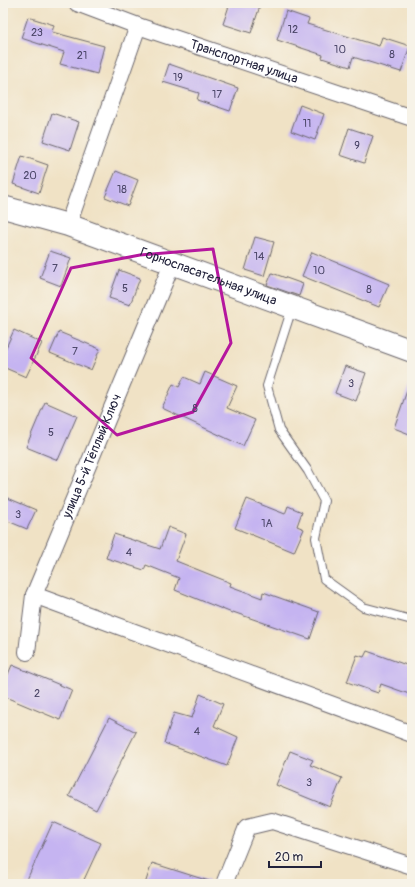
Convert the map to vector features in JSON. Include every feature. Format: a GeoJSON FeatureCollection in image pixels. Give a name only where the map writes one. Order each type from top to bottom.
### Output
{"type":"FeatureCollection","features":[{"type":"Feature","properties":{"kind":"main road","name":"Горноспасательная улица"},"geometry":{"type":"LineString","coordinates":[[3,207],[68,225],[412,351]]}},
{"type":"Feature","properties":{"kind":"street","name":"Транспортная улица"},"geometry":{"type":"LineString","coordinates":[[77,3],[138,26],[412,118]]}},
{"type":"Feature","properties":{"kind":"street"},"geometry":{"type":"LineString","coordinates":[[68,225],[138,26]]}},
{"type":"Feature","properties":{"kind":"street","name":"улица 5-й Тёплый Ключ"},"geometry":{"type":"LineString","coordinates":[[27,652],[34,595],[172,264]]}},
{"type":"Feature","properties":{"kind":"street"},"geometry":{"type":"LineString","coordinates":[[34,595],[412,734]]}},
{"type":"Feature","properties":{"kind":"street"},"geometry":{"type":"LineString","coordinates":[[224,884],[247,827],[272,821],[412,866]]}},
{"type":"Feature","properties":{"kind":"lane"},"geometry":{"type":"LineString","coordinates":[[292,308],[267,386],[279,430],[308,471],[324,501],[316,538],[324,579],[363,607],[412,620]]}},
{"type":"Feature","properties":{"kind":"highlighted area"},"geometry":{"type":"Polygon","coordinates":[[[213,249],[231,343],[193,412],[117,435],[31,358],[71,268],[140,255],[213,249]]]}},
{"type":"Feature","properties":{"kind":"building"},"geometry":{"type":"Polygon","coordinates":[[[230,3],[250,3],[260,6],[251,33],[223,24],[230,3]]]}},
{"type":"Feature","properties":{"kind":"building"},"geometry":{"type":"Polygon","coordinates":[[[286,11],[309,19],[307,24],[379,46],[382,37],[410,46],[401,72],[353,57],[350,67],[322,58],[323,55],[277,40],[286,11]]]}},
{"type":"Feature","properties":{"kind":"building"},"geometry":{"type":"Polygon","coordinates":[[[28,17],[54,25],[52,32],[104,46],[97,74],[60,64],[64,52],[21,38],[28,17]]]}},
{"type":"Feature","properties":{"kind":"building"},"geometry":{"type":"Polygon","coordinates":[[[169,64],[238,88],[230,111],[197,100],[199,93],[163,82],[169,64]]]}},
{"type":"Feature","properties":{"kind":"building"},"geometry":{"type":"Polygon","coordinates":[[[300,105],[324,114],[315,140],[291,131],[300,105]]]}},
{"type":"Feature","properties":{"kind":"building"},"geometry":{"type":"Polygon","coordinates":[[[52,113],[79,122],[70,150],[43,141],[52,113]]]}},
{"type":"Feature","properties":{"kind":"building"},"geometry":{"type":"Polygon","coordinates":[[[349,128],[373,136],[364,163],[340,155],[349,128]]]}},
{"type":"Feature","properties":{"kind":"building"},"geometry":{"type":"Polygon","coordinates":[[[22,156],[48,165],[39,193],[13,184],[22,156]]]}},
{"type":"Feature","properties":{"kind":"building"},"geometry":{"type":"Polygon","coordinates":[[[116,171],[138,180],[128,206],[105,197],[116,171]]]}},
{"type":"Feature","properties":{"kind":"building"},"geometry":{"type":"Polygon","coordinates":[[[255,237],[274,242],[264,276],[245,270],[255,237]]]}},
{"type":"Feature","properties":{"kind":"building"},"geometry":{"type":"Polygon","coordinates":[[[50,251],[71,258],[61,286],[40,278],[50,251]]]}},
{"type":"Feature","properties":{"kind":"building"},"geometry":{"type":"Polygon","coordinates":[[[312,252],[389,284],[379,307],[302,276],[312,252]]]}},
{"type":"Feature","properties":{"kind":"building"},"geometry":{"type":"Polygon","coordinates":[[[119,270],[140,278],[130,305],[109,298],[119,270]]]}},
{"type":"Feature","properties":{"kind":"building"},"geometry":{"type":"Polygon","coordinates":[[[272,273],[303,284],[299,296],[267,285],[272,273]]]}},
{"type":"Feature","properties":{"kind":"building"},"geometry":{"type":"Polygon","coordinates":[[[14,330],[42,343],[26,377],[3,367],[3,354],[14,330]]]}},
{"type":"Feature","properties":{"kind":"building"},"geometry":{"type":"Polygon","coordinates":[[[59,332],[100,349],[91,370],[50,353],[59,332]]]}},
{"type":"Feature","properties":{"kind":"building"},"geometry":{"type":"Polygon","coordinates":[[[345,366],[366,373],[356,401],[335,393],[345,366]]]}},
{"type":"Feature","properties":{"kind":"building"},"geometry":{"type":"Polygon","coordinates":[[[205,372],[237,386],[227,408],[255,420],[243,446],[162,408],[173,384],[179,387],[184,377],[200,384],[205,372]]]}},
{"type":"Feature","properties":{"kind":"building"},"geometry":{"type":"Polygon","coordinates":[[[410,382],[412,382],[412,435],[394,428],[410,382]]]}},
{"type":"Feature","properties":{"kind":"building"},"geometry":{"type":"Polygon","coordinates":[[[45,402],[77,416],[58,460],[26,447],[45,402]]]}},
{"type":"Feature","properties":{"kind":"building"},"geometry":{"type":"Polygon","coordinates":[[[3,496],[36,510],[27,529],[3,519],[3,496]]]}},
{"type":"Feature","properties":{"kind":"building"},"geometry":{"type":"Polygon","coordinates":[[[247,499],[285,514],[288,506],[302,512],[297,526],[304,529],[294,552],[235,528],[247,499]]]}},
{"type":"Feature","properties":{"kind":"building"},"geometry":{"type":"Polygon","coordinates":[[[168,527],[186,534],[176,561],[231,583],[230,586],[262,598],[263,592],[319,612],[310,639],[233,612],[232,613],[175,590],[179,578],[146,565],[144,570],[106,558],[114,534],[160,549],[168,527]]]}},
{"type":"Feature","properties":{"kind":"building"},"geometry":{"type":"Polygon","coordinates":[[[367,651],[412,667],[412,695],[381,684],[378,693],[347,682],[357,655],[364,657],[367,651]]]}},
{"type":"Feature","properties":{"kind":"building"},"geometry":{"type":"Polygon","coordinates":[[[12,665],[72,690],[60,720],[3,696],[3,686],[12,665]]]}},
{"type":"Feature","properties":{"kind":"building"},"geometry":{"type":"Polygon","coordinates":[[[200,694],[223,704],[214,726],[238,737],[227,766],[164,743],[174,713],[192,718],[200,694]]]}},
{"type":"Feature","properties":{"kind":"building"},"geometry":{"type":"Polygon","coordinates":[[[109,718],[136,732],[96,810],[69,796],[109,718]]]}},
{"type":"Feature","properties":{"kind":"building"},"geometry":{"type":"Polygon","coordinates":[[[290,751],[313,760],[310,765],[342,778],[330,807],[276,785],[290,751]]]}},
{"type":"Feature","properties":{"kind":"building"},"geometry":{"type":"Polygon","coordinates":[[[53,822],[101,843],[82,884],[25,884],[53,822]]]}},
{"type":"Feature","properties":{"kind":"building"},"geometry":{"type":"Polygon","coordinates":[[[152,863],[209,881],[208,884],[145,884],[152,863]]]}}]}
